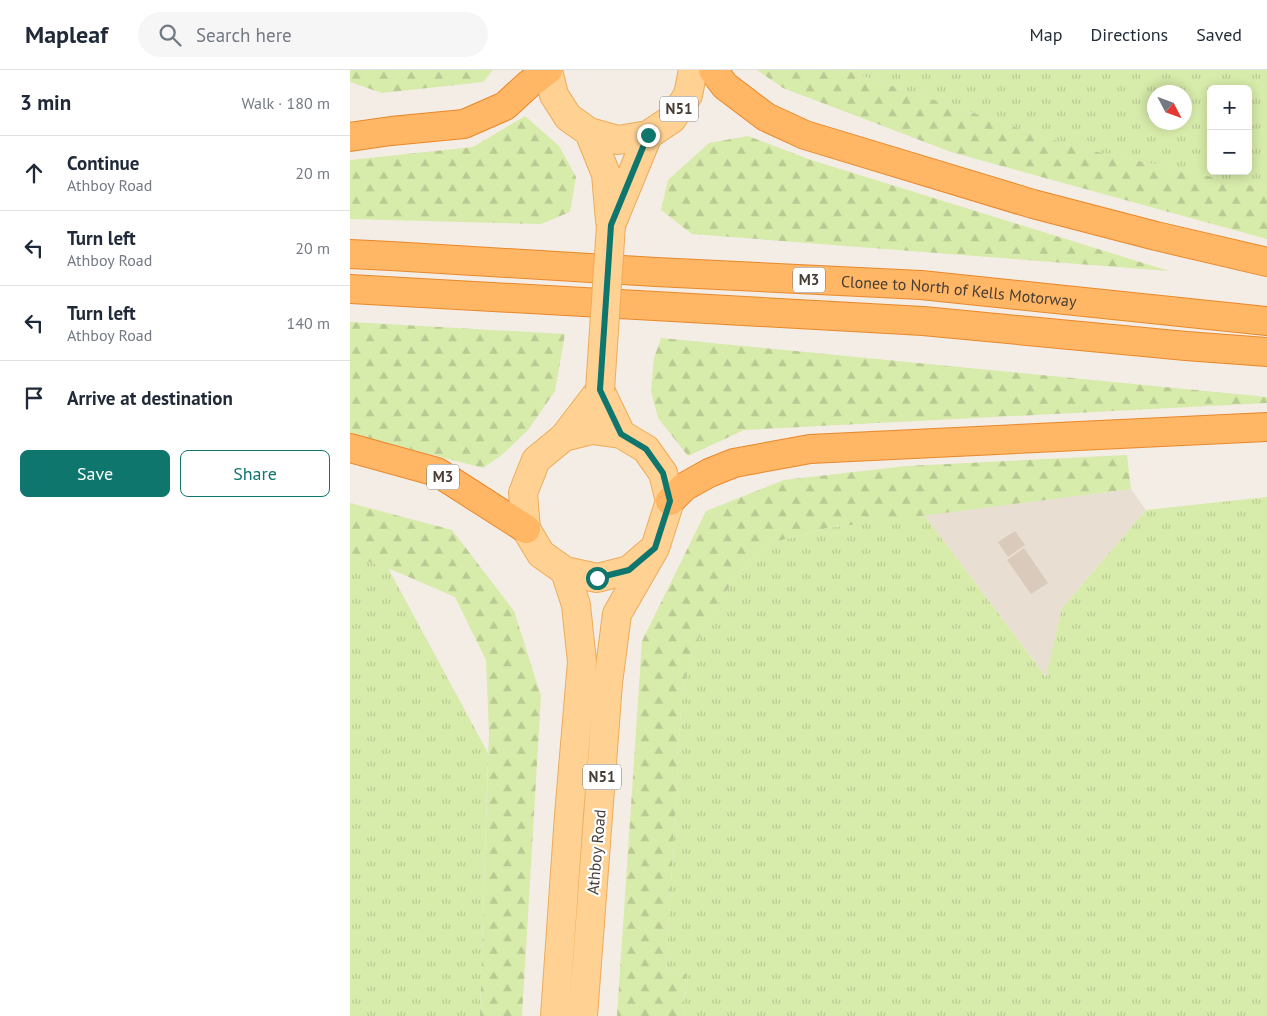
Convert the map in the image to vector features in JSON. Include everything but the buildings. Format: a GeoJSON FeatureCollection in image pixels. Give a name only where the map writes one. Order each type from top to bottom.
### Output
{"type":"FeatureCollection","features":[{"type":"Feature","properties":{"kind":"highway"},"geometry":{"type":"LineString","coordinates":[[350,137],[464,124],[505,106],[548,70]]}},
{"type":"Feature","properties":{"kind":"highway"},"geometry":{"type":"LineString","coordinates":[[713,70],[725,86],[766,117],[805,135],[1033,204],[1267,262]]}},
{"type":"Feature","properties":{"kind":"highway","name":"Clonee to North of Kells Motorway"},"geometry":{"type":"LineString","coordinates":[[350,254],[921,286],[1267,321]]}},
{"type":"Feature","properties":{"kind":"highway","name":"Clonee to North of Kells Motorway"},"geometry":{"type":"LineString","coordinates":[[350,289],[923,321],[1267,352]]}},
{"type":"Feature","properties":{"kind":"highway"},"geometry":{"type":"LineString","coordinates":[[670,501],[684,487],[734,462],[810,449],[1267,427]]}},
{"type":"Feature","properties":{"kind":"highway","name":"M3"},"geometry":{"type":"LineString","coordinates":[[350,448],[437,472],[526,529]]}},
{"type":"Feature","properties":{"kind":"main road","name":"N51"},"geometry":{"type":"LineString","coordinates":[[548,70],[554,95],[568,117],[589,132],[618,140],[648,135],[672,119],[688,95],[693,70]]}},
{"type":"Feature","properties":{"kind":"main road","name":"N51"},"geometry":{"type":"LineString","coordinates":[[589,132],[606,174],[611,225],[600,390],[621,434]]}},
{"type":"Feature","properties":{"kind":"main road","name":"N51"},"geometry":{"type":"LineString","coordinates":[[611,225],[648,135]]}},
{"type":"Feature","properties":{"kind":"main road"},"geometry":{"type":"LineString","coordinates":[[600,390],[564,437],[536,460],[523,493],[526,529],[541,554],[565,571],[597,578],[629,570],[655,548]]}},
{"type":"Feature","properties":{"kind":"main road"},"geometry":{"type":"LineString","coordinates":[[564,437],[592,430],[621,434],[646,449],[663,473],[670,501]]}},
{"type":"Feature","properties":{"kind":"main road","name":"Athboy Road"},"geometry":{"type":"LineString","coordinates":[[583,1016],[608,683],[617,614],[655,548],[670,501]]}},
{"type":"Feature","properties":{"kind":"main road","name":"Athboy Road"},"geometry":{"type":"LineString","coordinates":[[555,1016],[582,662],[576,605],[565,571]]}},
{"type":"Feature","properties":{"kind":"shaded area"},"geometry":{"type":"Polygon","coordinates":[[[1131,489],[1146,510],[1062,608],[1047,678],[924,515],[1131,489]]]}},
{"type":"Feature","properties":{"kind":"green space"},"geometry":{"type":"Polygon","coordinates":[[[350,70],[493,70],[483,82],[382,93],[350,82],[350,70]]]}},
{"type":"Feature","properties":{"kind":"green space"},"geometry":{"type":"Polygon","coordinates":[[[757,70],[845,70],[1075,147],[1267,189],[1267,239],[951,152],[783,88],[757,70]]]}},
{"type":"Feature","properties":{"kind":"green space"},"geometry":{"type":"Polygon","coordinates":[[[845,70],[1267,70],[1267,189],[1075,147],[845,70]]]}},
{"type":"Feature","properties":{"kind":"green space"},"geometry":{"type":"Polygon","coordinates":[[[525,116],[559,146],[576,177],[570,212],[541,224],[350,219],[350,160],[473,147],[525,116]]]}},
{"type":"Feature","properties":{"kind":"green space"},"geometry":{"type":"Polygon","coordinates":[[[748,136],[808,159],[1169,271],[692,234],[661,210],[668,180],[709,143],[748,136]]]}},
{"type":"Feature","properties":{"kind":"green space"},"geometry":{"type":"Polygon","coordinates":[[[350,322],[565,334],[555,391],[528,430],[503,454],[483,468],[350,433],[350,322]]]}},
{"type":"Feature","properties":{"kind":"green space"},"geometry":{"type":"Polygon","coordinates":[[[661,338],[1267,397],[1267,403],[744,430],[688,456],[658,418],[651,391],[654,358],[661,338]]]}},
{"type":"Feature","properties":{"kind":"green space"},"geometry":{"type":"Polygon","coordinates":[[[1127,455],[1131,489],[827,528],[778,541],[752,556],[731,584],[705,625],[692,654],[682,690],[666,971],[686,974],[683,1016],[617,1016],[642,641],[706,511],[784,480],[906,466],[1127,455]]]}},
{"type":"Feature","properties":{"kind":"green space"},"geometry":{"type":"Polygon","coordinates":[[[1267,497],[1267,1016],[683,1016],[686,974],[666,971],[682,690],[692,654],[705,625],[731,584],[752,556],[778,541],[827,528],[924,515],[1046,677],[1062,608],[1146,510],[1267,497]]]}},
{"type":"Feature","properties":{"kind":"green space"},"geometry":{"type":"Polygon","coordinates":[[[350,503],[452,530],[514,611],[541,696],[522,1016],[480,1016],[489,732],[486,660],[455,597],[388,568],[350,556],[350,503]]]}},
{"type":"Feature","properties":{"kind":"green space"},"geometry":{"type":"Polygon","coordinates":[[[350,556],[388,568],[488,753],[480,1016],[350,1016],[350,556]]]}},
{"type":"Feature","properties":{"kind":"route"},"geometry":{"type":"LineString","coordinates":[[597,578],[629,570],[655,548],[670,501],[663,473],[646,449],[621,434],[600,390],[611,225],[648,135]]}}]}
